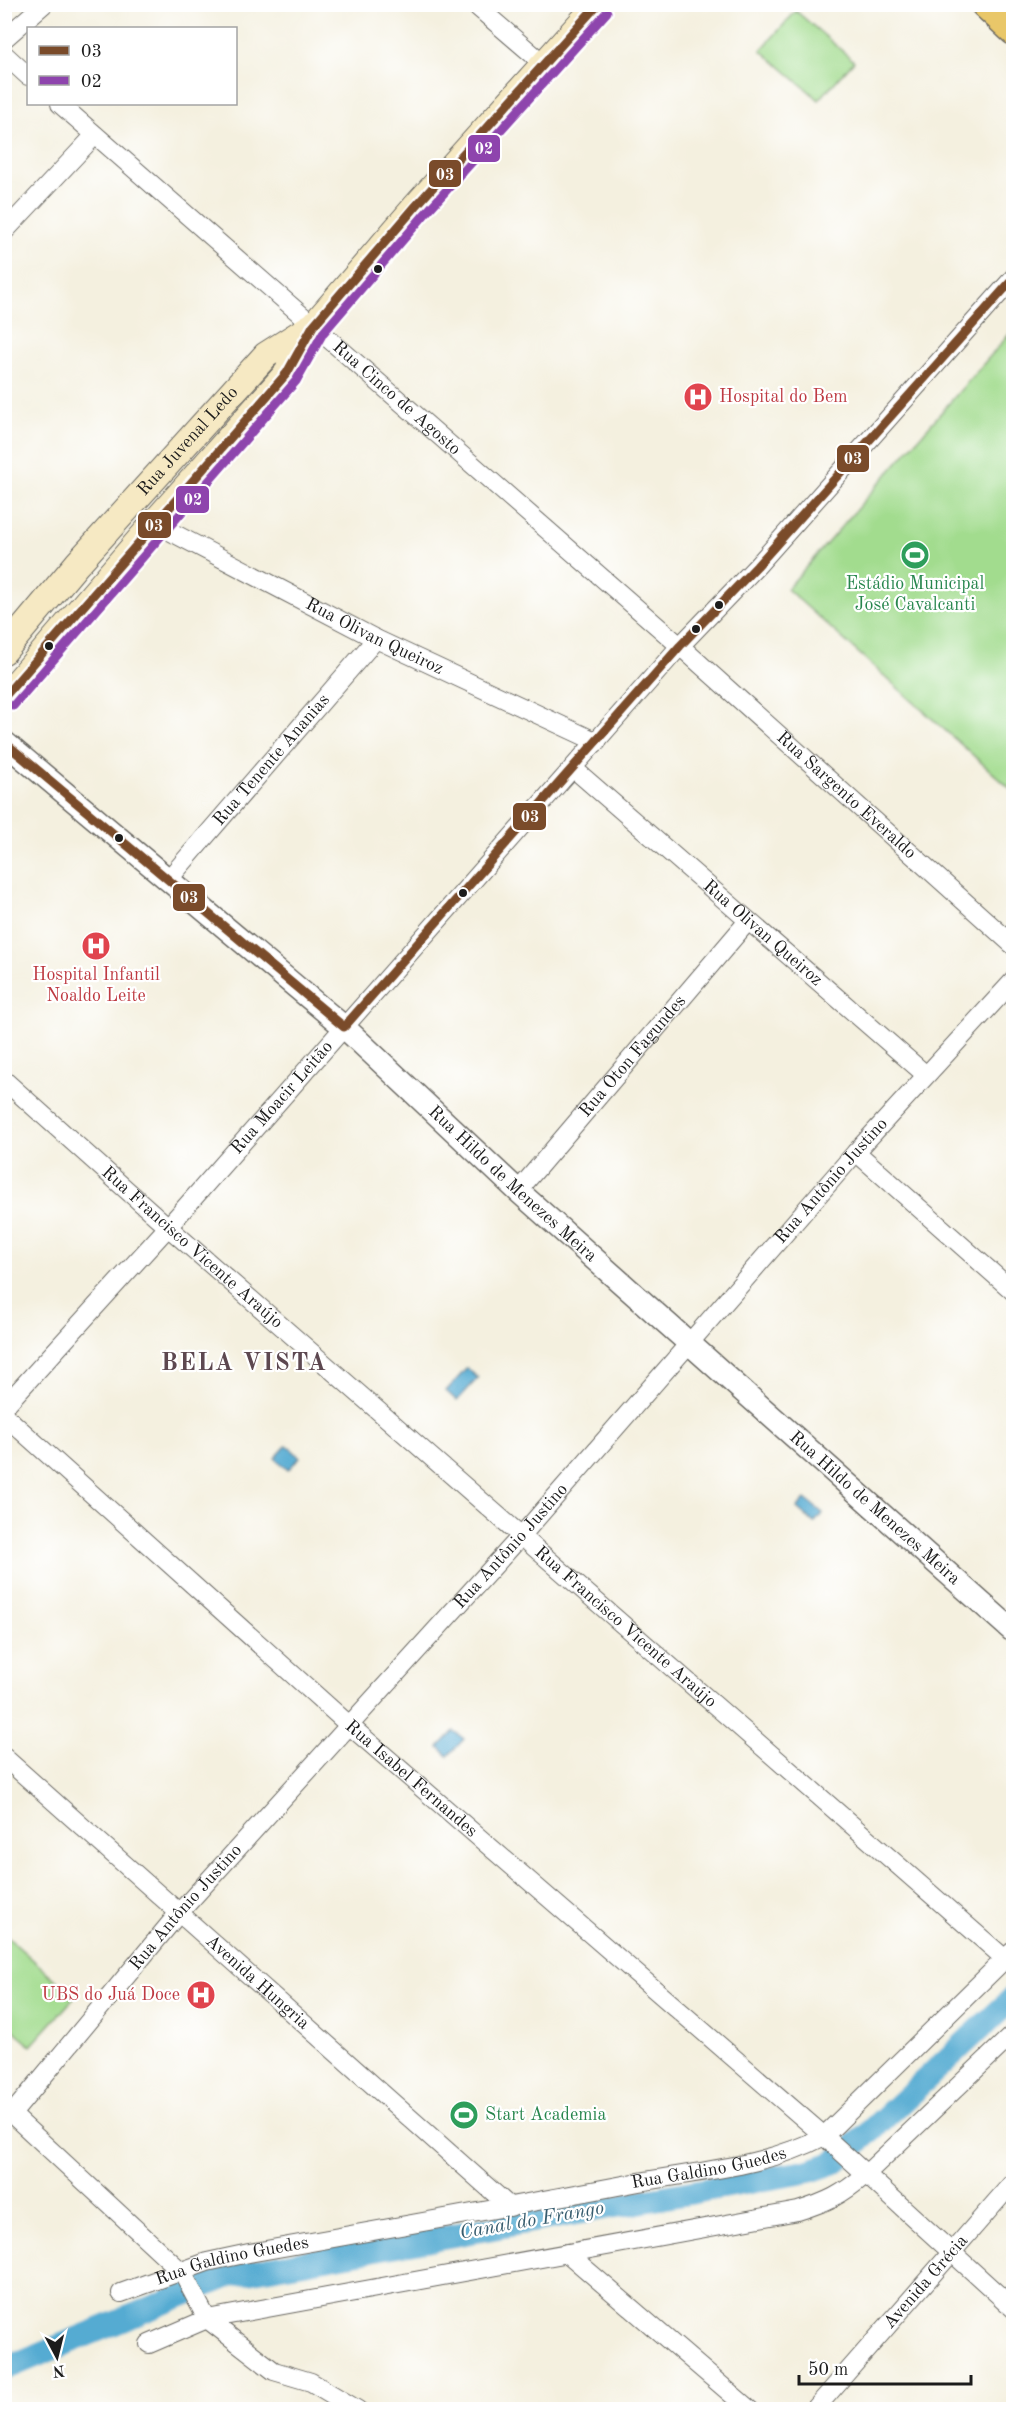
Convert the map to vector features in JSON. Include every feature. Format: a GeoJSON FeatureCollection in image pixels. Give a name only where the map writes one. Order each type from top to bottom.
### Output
{"type":"FeatureCollection","features":[{"type":"Feature","properties":{"kind":"main road","name":"Rua Juvenal Ledo"},"geometry":{"type":"LineString","coordinates":[[4,698],[287,373],[313,326],[416,206],[598,4]]}},
{"type":"Feature","properties":{"kind":"main road"},"geometry":{"type":"LineString","coordinates":[[985,4],[1014,31]]}},
{"type":"Feature","properties":{"kind":"main road","name":"Rua Juvenal Ledo"},"geometry":{"type":"LineString","coordinates":[[4,651],[78,564],[266,354],[313,326]]}},
{"type":"Feature","properties":{"kind":"street"},"geometry":{"type":"LineString","coordinates":[[4,39],[44,4]]}},
{"type":"Feature","properties":{"kind":"street"},"geometry":{"type":"LineString","coordinates":[[474,4],[545,65]]}},
{"type":"Feature","properties":{"kind":"street"},"geometry":{"type":"LineString","coordinates":[[4,54],[27,75]]}},
{"type":"Feature","properties":{"kind":"street","name":"Rua Cinco de Agosto"},"geometry":{"type":"LineString","coordinates":[[61,105],[680,646]]}},
{"type":"Feature","properties":{"kind":"street"},"geometry":{"type":"LineString","coordinates":[[4,232],[95,135]]}},
{"type":"Feature","properties":{"kind":"street","name":"Rua Moacir Leitão"},"geometry":{"type":"LineString","coordinates":[[4,1407],[168,1227],[680,646],[756,566],[1014,277]]}},
{"type":"Feature","properties":{"kind":"street","name":"Rua Olivan Queiroz"},"geometry":{"type":"LineString","coordinates":[[154,523],[376,639],[597,742]]}},
{"type":"Feature","properties":{"kind":"street","name":"Rua Tenente Ananias"},"geometry":{"type":"LineString","coordinates":[[167,881],[376,639]]}},
{"type":"Feature","properties":{"kind":"street","name":"Rua Sargento Everaldo"},"geometry":{"type":"LineString","coordinates":[[680,646],[1014,946]]}},
{"type":"Feature","properties":{"kind":"street","name":"Rua Hildo de Menezes Meira"},"geometry":{"type":"LineString","coordinates":[[4,742],[167,881],[344,1027],[518,1191],[692,1343],[1014,1632]]}},
{"type":"Feature","properties":{"kind":"street","name":"Rua Olivan Queiroz"},"geometry":{"type":"LineString","coordinates":[[574,769],[926,1075]]}},
{"type":"Feature","properties":{"kind":"street","name":"Rua Oton Fagundes"},"geometry":{"type":"LineString","coordinates":[[518,1191],[748,921]]}},
{"type":"Feature","properties":{"kind":"street","name":"Rua Antônio Justino"},"geometry":{"type":"LineString","coordinates":[[8,2110],[178,1914],[522,1535],[692,1343],[856,1152],[1014,980]]}},
{"type":"Feature","properties":{"kind":"street","name":"Rua Francisco Vicente Araújo"},"geometry":{"type":"LineString","coordinates":[[4,1080],[168,1227],[522,1535],[1009,1954]]}},
{"type":"Feature","properties":{"kind":"street"},"geometry":{"type":"LineString","coordinates":[[856,1152],[1014,1292]]}},
{"type":"Feature","properties":{"kind":"street","name":"Rua Isabel Fernandes"},"geometry":{"type":"LineString","coordinates":[[4,1415],[349,1725],[824,2136],[948,2252],[1014,2309]]}},
{"type":"Feature","properties":{"kind":"street","name":"Avenida Hungria"},"geometry":{"type":"LineString","coordinates":[[4,1757],[510,2207]]}},
{"type":"Feature","properties":{"kind":"street","name":"Rua Galdino Guedes"},"geometry":{"type":"LineString","coordinates":[[121,2293],[185,2278],[207,2262],[249,2253],[510,2207],[759,2159],[801,2148],[824,2136],[1009,1954]]}},
{"type":"Feature","properties":{"kind":"street"},"geometry":{"type":"LineString","coordinates":[[149,2344],[205,2315],[798,2211],[843,2194],[1014,2033]]}},
{"type":"Feature","properties":{"kind":"street"},"geometry":{"type":"LineString","coordinates":[[8,2110],[185,2278],[205,2315],[274,2371],[311,2382],[358,2409]]}},
{"type":"Feature","properties":{"kind":"street","name":"Avenida Grécia"},"geometry":{"type":"LineString","coordinates":[[814,2409],[948,2252],[1014,2181]]}},
{"type":"Feature","properties":{"kind":"street"},"geometry":{"type":"LineString","coordinates":[[567,2253],[750,2409]]}},
{"type":"Feature","properties":{"kind":"green space"},"geometry":{"type":"Polygon","coordinates":[[[796,11],[854,61],[819,100],[761,50],[796,11]]]}},
{"type":"Feature","properties":{"kind":"green space","name":"Estádio Municipal José Cavalcanti"},"geometry":{"type":"Polygon","coordinates":[[[1013,330],[1013,791],[787,589],[1013,330]]]}},
{"type":"Feature","properties":{"kind":"green space"},"geometry":{"type":"Polygon","coordinates":[[[5,1935],[75,1997],[31,2046],[5,2022],[5,1935]]]}},
{"type":"Feature","properties":{"kind":"water"},"geometry":{"type":"Polygon","coordinates":[[[467,1368],[478,1378],[457,1401],[446,1391],[467,1368]]]}},
{"type":"Feature","properties":{"kind":"water"},"geometry":{"type":"Polygon","coordinates":[[[287,1445],[300,1457],[288,1470],[275,1458],[287,1445]]]}},
{"type":"Feature","properties":{"kind":"water"},"geometry":{"type":"Polygon","coordinates":[[[805,1499],[823,1513],[814,1523],[797,1508],[805,1499]]]}},
{"type":"Feature","properties":{"kind":"water"},"geometry":{"type":"Polygon","coordinates":[[[454,1731],[464,1739],[448,1756],[439,1747],[454,1731]]]}},
{"type":"Feature","properties":{"kind":"waterway","name":"Canal do Frango"},"geometry":{"type":"LineString","coordinates":[[4,2369],[231,2275],[810,2171],[833,2163],[850,2150],[1014,1997]]}},
{"type":"Feature","properties":{"kind":"transit line","name":"03"},"geometry":{"type":"LineString","coordinates":[[4,697],[287,373],[313,326],[416,206],[598,4]]}},
{"type":"Feature","properties":{"kind":"transit line","name":"02"},"geometry":{"type":"LineString","coordinates":[[13,706],[296,381],[323,333],[425,214],[607,12]]}},
{"type":"Feature","properties":{"kind":"transit line","name":"03"},"geometry":{"type":"LineString","coordinates":[[4,742],[344,1027],[680,646],[757,566],[1014,278]]}},
{"type":"Feature","properties":{"kind":"place","name":"Hospital do Bem"},"geometry":{"type":"Point","coordinates":[698,397]}},
{"type":"Feature","properties":{"kind":"place","name":"Estádio Municipal José Cavalcanti"},"geometry":{"type":"Point","coordinates":[915,555]}},
{"type":"Feature","properties":{"kind":"place","name":"Hospital Infantil Noaldo Leite"},"geometry":{"type":"Point","coordinates":[96,946]}},
{"type":"Feature","properties":{"kind":"place","name":"UBS do Juá Doce"},"geometry":{"type":"Point","coordinates":[201,1995]}},
{"type":"Feature","properties":{"kind":"place","name":"Start Academia"},"geometry":{"type":"Point","coordinates":[464,2115]}},
{"type":"Feature","properties":{"kind":"district","name":"BELA VISTA"},"geometry":{"type":"Point","coordinates":[244,1364]}}]}
